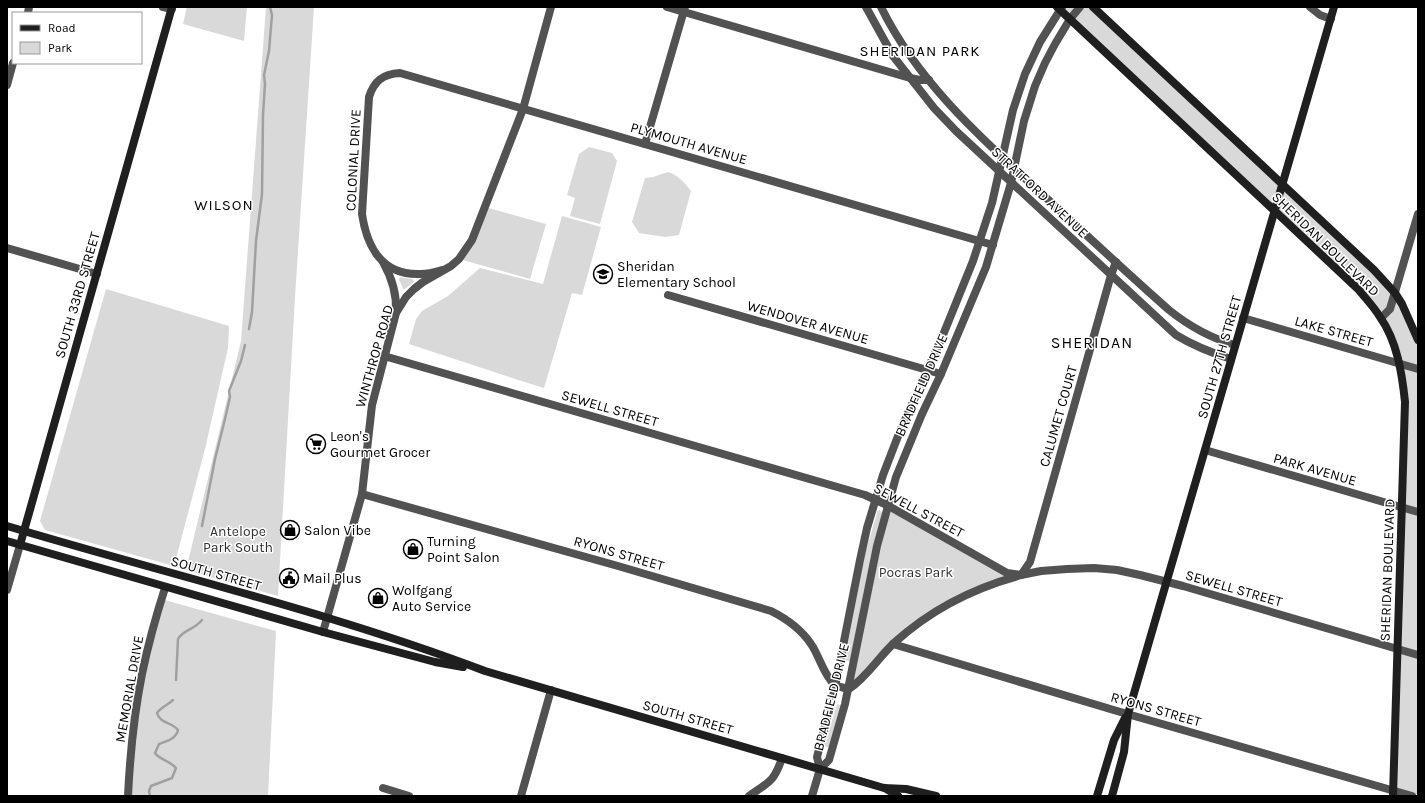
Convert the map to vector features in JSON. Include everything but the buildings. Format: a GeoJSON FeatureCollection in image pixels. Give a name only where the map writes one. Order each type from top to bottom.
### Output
{"type":"FeatureCollection","features":[{"type":"Feature","properties":{"kind":"main road","name":"SHERIDAN BOULEVARD"},"geometry":{"type":"LineString","coordinates":[[1093,7],[1374,270],[1395,293],[1402,304],[1418,340]]}},
{"type":"Feature","properties":{"kind":"main road","name":"SOUTH 27TH STREET"},"geometry":{"type":"LineString","coordinates":[[1112,796],[1124,752],[1128,714],[1334,7]]}},
{"type":"Feature","properties":{"kind":"main road","name":"SOUTH 33RD STREET"},"geometry":{"type":"LineString","coordinates":[[20,545],[97,274],[169,8]]}},
{"type":"Feature","properties":{"kind":"main road","name":"SHERIDAN BOULEVARD"},"geometry":{"type":"LineString","coordinates":[[1060,8],[1359,290],[1381,318],[1391,338],[1400,364],[1405,402],[1393,793]]}},
{"type":"Feature","properties":{"kind":"main road","name":"SOUTH STREET"},"geometry":{"type":"LineString","coordinates":[[7,526],[327,618],[427,650],[485,672]]}},
{"type":"Feature","properties":{"kind":"main road","name":"SOUTH STREET"},"geometry":{"type":"LineString","coordinates":[[7,541],[165,588],[323,632],[435,662],[485,672],[551,690],[884,788],[898,796]]}},
{"type":"Feature","properties":{"kind":"main road","name":"SOUTH 27TH STREET"},"geometry":{"type":"LineString","coordinates":[[1097,796],[1114,740],[1128,714]]}},
{"type":"Feature","properties":{"kind":"main road","name":"SOUTH STREET"},"geometry":{"type":"LineString","coordinates":[[884,788],[906,789],[936,796]]}},
{"type":"Feature","properties":{"kind":"street","name":"WINTHROP ROAD"},"geometry":{"type":"LineString","coordinates":[[323,632],[362,494],[370,415],[396,313],[406,297],[423,282],[451,266],[459,259],[472,240],[522,108],[551,7]]}},
{"type":"Feature","properties":{"kind":"street"},"geometry":{"type":"LineString","coordinates":[[667,7],[684,9],[910,78],[929,80]]}},
{"type":"Feature","properties":{"kind":"street","name":"STRATFORD AVENUE"},"geometry":{"type":"LineString","coordinates":[[866,7],[893,56],[947,122],[1176,335],[1195,346],[1231,359]]}},
{"type":"Feature","properties":{"kind":"street","name":"STRATFORD AVENUE"},"geometry":{"type":"LineString","coordinates":[[881,7],[904,46],[929,80],[970,126],[1014,168],[1116,262],[1183,321],[1220,340],[1236,345]]}},
{"type":"Feature","properties":{"kind":"street","name":"BRADFIELD DRIVE"},"geometry":{"type":"LineString","coordinates":[[820,769],[829,760],[849,689],[867,591],[887,505],[904,457],[941,374],[977,288],[993,245],[1011,183],[1024,121],[1035,86],[1044,64],[1070,19],[1080,7]]}},
{"type":"Feature","properties":{"kind":"street"},"geometry":{"type":"LineString","coordinates":[[1310,7],[1320,15],[1330,19]]}},
{"type":"Feature","properties":{"kind":"street","name":"BRADFIELD DRIVE"},"geometry":{"type":"LineString","coordinates":[[820,769],[817,757],[835,685],[867,528],[883,475],[900,431],[966,281],[980,242],[1000,172],[1013,110],[1025,74],[1040,42],[1060,8]]}},
{"type":"Feature","properties":{"kind":"street"},"geometry":{"type":"LineString","coordinates":[[646,144],[684,9]]}},
{"type":"Feature","properties":{"kind":"street"},"geometry":{"type":"LineString","coordinates":[[7,85],[13,64]]}},
{"type":"Feature","properties":{"kind":"street","name":"PLYMOUTH AVENUE"},"geometry":{"type":"LineString","coordinates":[[378,80],[391,74],[400,73],[993,245]]}},
{"type":"Feature","properties":{"kind":"street","name":"COLONIAL DRIVE"},"geometry":{"type":"LineString","coordinates":[[378,80],[371,89],[369,97],[362,214],[364,227],[370,246],[383,262],[408,274],[422,274],[442,270]]}},
{"type":"Feature","properties":{"kind":"street"},"geometry":{"type":"LineString","coordinates":[[1381,318],[1390,309],[1418,214]]}},
{"type":"Feature","properties":{"kind":"street"},"geometry":{"type":"LineString","coordinates":[[7,248],[97,274]]}},
{"type":"Feature","properties":{"kind":"street","name":"COLONIAL DRIVE"},"geometry":{"type":"LineString","coordinates":[[383,262],[393,284],[396,313]]}},
{"type":"Feature","properties":{"kind":"street","name":"CALUMET COURT"},"geometry":{"type":"LineString","coordinates":[[1021,575],[1030,562],[1111,275],[1116,262]]}},
{"type":"Feature","properties":{"kind":"street","name":"WENDOVER AVENUE"},"geometry":{"type":"LineString","coordinates":[[668,295],[941,374]]}},
{"type":"Feature","properties":{"kind":"street","name":"LAKE STREET"},"geometry":{"type":"LineString","coordinates":[[1243,318],[1418,369]]}},
{"type":"Feature","properties":{"kind":"street","name":"SEWELL STREET"},"geometry":{"type":"LineString","coordinates":[[384,356],[876,499],[1007,573],[1021,575],[1041,571],[1094,568],[1140,574],[1418,655]]}},
{"type":"Feature","properties":{"kind":"street","name":"PARK AVENUE"},"geometry":{"type":"LineString","coordinates":[[1205,450],[1418,512]]}},
{"type":"Feature","properties":{"kind":"street","name":"RYONS STREET"},"geometry":{"type":"LineString","coordinates":[[362,494],[771,611],[782,617],[802,633],[811,643],[818,654],[829,679],[835,685]]}},
{"type":"Feature","properties":{"kind":"street","name":"SOUTH 33RD STREET"},"geometry":{"type":"LineString","coordinates":[[7,590],[20,545]]}},
{"type":"Feature","properties":{"kind":"street"},"geometry":{"type":"LineString","coordinates":[[835,685],[849,689],[865,676],[893,644],[920,621],[952,601],[993,583],[1021,575]]}},
{"type":"Feature","properties":{"kind":"street","name":"MEMORIAL DRIVE"},"geometry":{"type":"LineString","coordinates":[[128,796],[132,738],[138,694],[150,640],[165,588]]}},
{"type":"Feature","properties":{"kind":"street","name":"RYONS STREET"},"geometry":{"type":"LineString","coordinates":[[893,644],[1393,793],[1412,796]]}},
{"type":"Feature","properties":{"kind":"street"},"geometry":{"type":"LineString","coordinates":[[521,796],[551,690]]}},
{"type":"Feature","properties":{"kind":"street"},"geometry":{"type":"LineString","coordinates":[[749,796],[772,780],[776,775],[782,758]]}},
{"type":"Feature","properties":{"kind":"street"},"geometry":{"type":"LineString","coordinates":[[812,796],[820,769]]}},
{"type":"Feature","properties":{"kind":"street"},"geometry":{"type":"LineString","coordinates":[[383,788],[410,796]]}},
{"type":"Feature","properties":{"kind":"green space"},"geometry":{"type":"Polygon","coordinates":[[[187,7],[247,7],[244,41],[183,24],[187,7]]]}},
{"type":"Feature","properties":{"kind":"green space","name":"Antelope Park South"},"geometry":{"type":"Polygon","coordinates":[[[266,7],[314,7],[295,297],[278,596],[186,570],[241,341],[266,7]]]}},
{"type":"Feature","properties":{"kind":"green space"},"geometry":{"type":"Polygon","coordinates":[[[1057,7],[1093,7],[1386,282],[1418,340],[1418,796],[1393,796],[1405,402],[1400,364],[1370,303],[1057,7]]]}},
{"type":"Feature","properties":{"kind":"green space"},"geometry":{"type":"Polygon","coordinates":[[[589,147],[612,153],[617,161],[600,224],[570,216],[575,198],[567,195],[579,154],[589,147]]]}},
{"type":"Feature","properties":{"kind":"green space"},"geometry":{"type":"Polygon","coordinates":[[[668,172],[678,177],[691,191],[679,235],[665,237],[639,233],[632,222],[645,178],[668,172]]]}},
{"type":"Feature","properties":{"kind":"green space"},"geometry":{"type":"Polygon","coordinates":[[[485,207],[546,224],[530,279],[459,259],[485,207]]]}},
{"type":"Feature","properties":{"kind":"green space"},"geometry":{"type":"Polygon","coordinates":[[[562,216],[601,227],[582,295],[572,293],[544,388],[409,344],[416,319],[422,311],[448,296],[480,268],[543,284],[562,216]]]}},
{"type":"Feature","properties":{"kind":"green space"},"geometry":{"type":"Polygon","coordinates":[[[400,277],[412,279],[414,281],[403,289],[399,279],[400,277]]]}},
{"type":"Feature","properties":{"kind":"green space","name":"Antelope Park South"},"geometry":{"type":"Polygon","coordinates":[[[106,289],[229,326],[228,348],[205,449],[174,566],[45,530],[40,521],[106,289]]]}},
{"type":"Feature","properties":{"kind":"green space","name":"Pocras Park"},"geometry":{"type":"Polygon","coordinates":[[[887,505],[1013,575],[930,614],[849,689],[887,505]]]}},
{"type":"Feature","properties":{"kind":"green space"},"geometry":{"type":"Polygon","coordinates":[[[880,510],[882,513],[871,555],[850,661],[846,661],[845,659],[865,554],[877,511],[880,510]]]}},
{"type":"Feature","properties":{"kind":"green space"},"geometry":{"type":"Polygon","coordinates":[[[161,599],[276,631],[268,796],[128,796],[132,738],[161,599]]]}},
{"type":"Feature","properties":{"kind":"green space"},"geometry":{"type":"Polygon","coordinates":[[[837,704],[841,706],[830,747],[826,747],[825,744],[837,704]]]}},
{"type":"Feature","properties":{"kind":"waterway"},"geometry":{"type":"LineString","coordinates":[[249,329],[252,312],[256,241],[262,194],[264,75],[269,51],[272,15],[270,7]]}},
{"type":"Feature","properties":{"kind":"waterway"},"geometry":{"type":"LineString","coordinates":[[202,526],[215,459],[230,397],[229,391],[241,361],[245,345]]}},
{"type":"Feature","properties":{"kind":"waterway"},"geometry":{"type":"LineString","coordinates":[[176,680],[178,639],[202,620]]}},
{"type":"Feature","properties":{"kind":"waterway"},"geometry":{"type":"LineString","coordinates":[[150,796],[149,791],[151,786],[172,778],[176,768],[155,753],[159,744],[173,738],[177,733],[178,730],[163,721],[157,713],[160,709],[173,700]]}},
{"type":"Feature","properties":{"kind":"place","name":"Sheridan Elementary School"},"geometry":{"type":"Point","coordinates":[603,274]}},
{"type":"Feature","properties":{"kind":"place","name":"Leon's Gourmet Grocer"},"geometry":{"type":"Point","coordinates":[316,444]}},
{"type":"Feature","properties":{"kind":"place","name":"Salon Vibe"},"geometry":{"type":"Point","coordinates":[290,530]}},
{"type":"Feature","properties":{"kind":"place","name":"Turning Point Salon"},"geometry":{"type":"Point","coordinates":[413,549]}},
{"type":"Feature","properties":{"kind":"place","name":"Mail Plus"},"geometry":{"type":"Point","coordinates":[289,578]}},
{"type":"Feature","properties":{"kind":"place","name":"Wolfgang Auto Service"},"geometry":{"type":"Point","coordinates":[378,598]}},
{"type":"Feature","properties":{"kind":"district","name":"SHERIDAN PARK"},"geometry":{"type":"Point","coordinates":[920,51]}},
{"type":"Feature","properties":{"kind":"district","name":"WILSON"},"geometry":{"type":"Point","coordinates":[224,205]}},
{"type":"Feature","properties":{"kind":"district","name":"SHERIDAN"},"geometry":{"type":"Point","coordinates":[1092,342]}}]}
